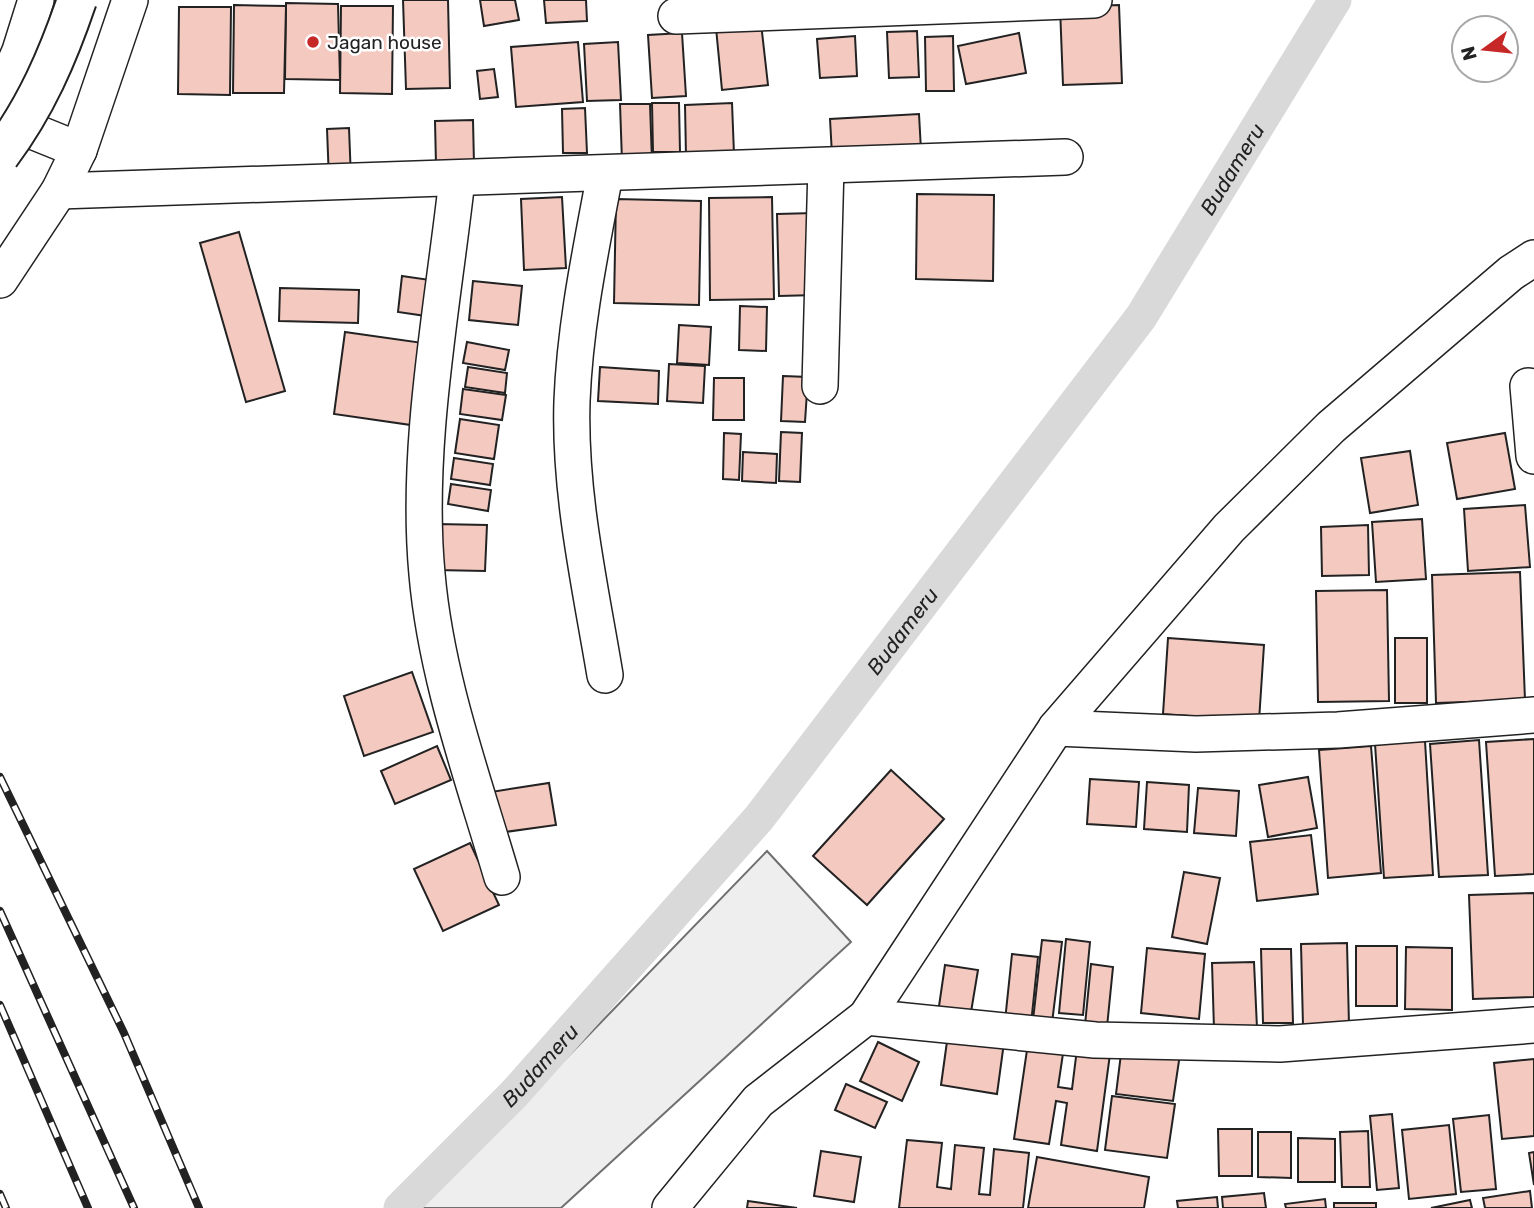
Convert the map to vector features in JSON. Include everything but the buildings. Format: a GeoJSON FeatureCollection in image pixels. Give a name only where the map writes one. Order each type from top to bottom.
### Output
{"type":"FeatureCollection","features":[{"type":"Feature","properties":{"kind":"main road"},"geometry":{"type":"LineString","coordinates":[[0,155],[26,121],[62,44],[77,0]]}},
{"type":"Feature","properties":{"kind":"street"},"geometry":{"type":"LineString","coordinates":[[0,98],[20,51],[36,0]]}},
{"type":"Feature","properties":{"kind":"street"},"geometry":{"type":"LineString","coordinates":[[0,280],[60,191],[79,150],[130,0]]}},
{"type":"Feature","properties":{"kind":"street"},"geometry":{"type":"LineString","coordinates":[[676,16],[1094,0]]}},
{"type":"Feature","properties":{"kind":"street"},"geometry":{"type":"LineString","coordinates":[[0,118],[79,150]]}},
{"type":"Feature","properties":{"kind":"street"},"geometry":{"type":"LineString","coordinates":[[60,191],[1065,157]]}},
{"type":"Feature","properties":{"kind":"street"},"geometry":{"type":"LineString","coordinates":[[820,386],[826,166]]}},
{"type":"Feature","properties":{"kind":"street"},"geometry":{"type":"LineString","coordinates":[[605,174],[578,325],[572,401],[577,503],[605,675]]}},
{"type":"Feature","properties":{"kind":"street"},"geometry":{"type":"LineString","coordinates":[[457,179],[424,491],[427,575],[438,651],[502,877]]}},
{"type":"Feature","properties":{"kind":"street"},"geometry":{"type":"LineString","coordinates":[[670,1208],[758,1101],[866,1017],[1056,728],[1229,528],[1312,445],[1511,273],[1534,258]]}},
{"type":"Feature","properties":{"kind":"street"},"geometry":{"type":"LineString","coordinates":[[1534,387],[1528,386],[1534,456]]}},
{"type":"Feature","properties":{"kind":"street"},"geometry":{"type":"LineString","coordinates":[[1056,728],[1196,734],[1338,730],[1534,715]]}},
{"type":"Feature","properties":{"kind":"street"},"geometry":{"type":"LineString","coordinates":[[866,1017],[1095,1040],[1280,1044],[1534,1025]]}},
{"type":"Feature","properties":{"kind":"shaded area"},"geometry":{"type":"Polygon","coordinates":[[[767,851],[851,942],[561,1208],[421,1208],[767,851]]]}},
{"type":"Feature","properties":{"kind":"waterway","name":"Budameru"},"geometry":{"type":"LineString","coordinates":[[400,1208],[514,1094],[759,818],[1141,317],[1335,0]]}},
{"type":"Feature","properties":{"kind":"railway"},"geometry":{"type":"LineString","coordinates":[[0,777],[124,1033],[199,1208]]}},
{"type":"Feature","properties":{"kind":"railway"},"geometry":{"type":"LineString","coordinates":[[0,911],[134,1208]]}},
{"type":"Feature","properties":{"kind":"railway"},"geometry":{"type":"LineString","coordinates":[[0,1005],[88,1208]]}},
{"type":"Feature","properties":{"kind":"railway"},"geometry":{"type":"LineString","coordinates":[[0,1194],[6,1208]]}},
{"type":"Feature","properties":{"kind":"place","name":"Jagan house"},"geometry":{"type":"Point","coordinates":[313,42]}}]}
